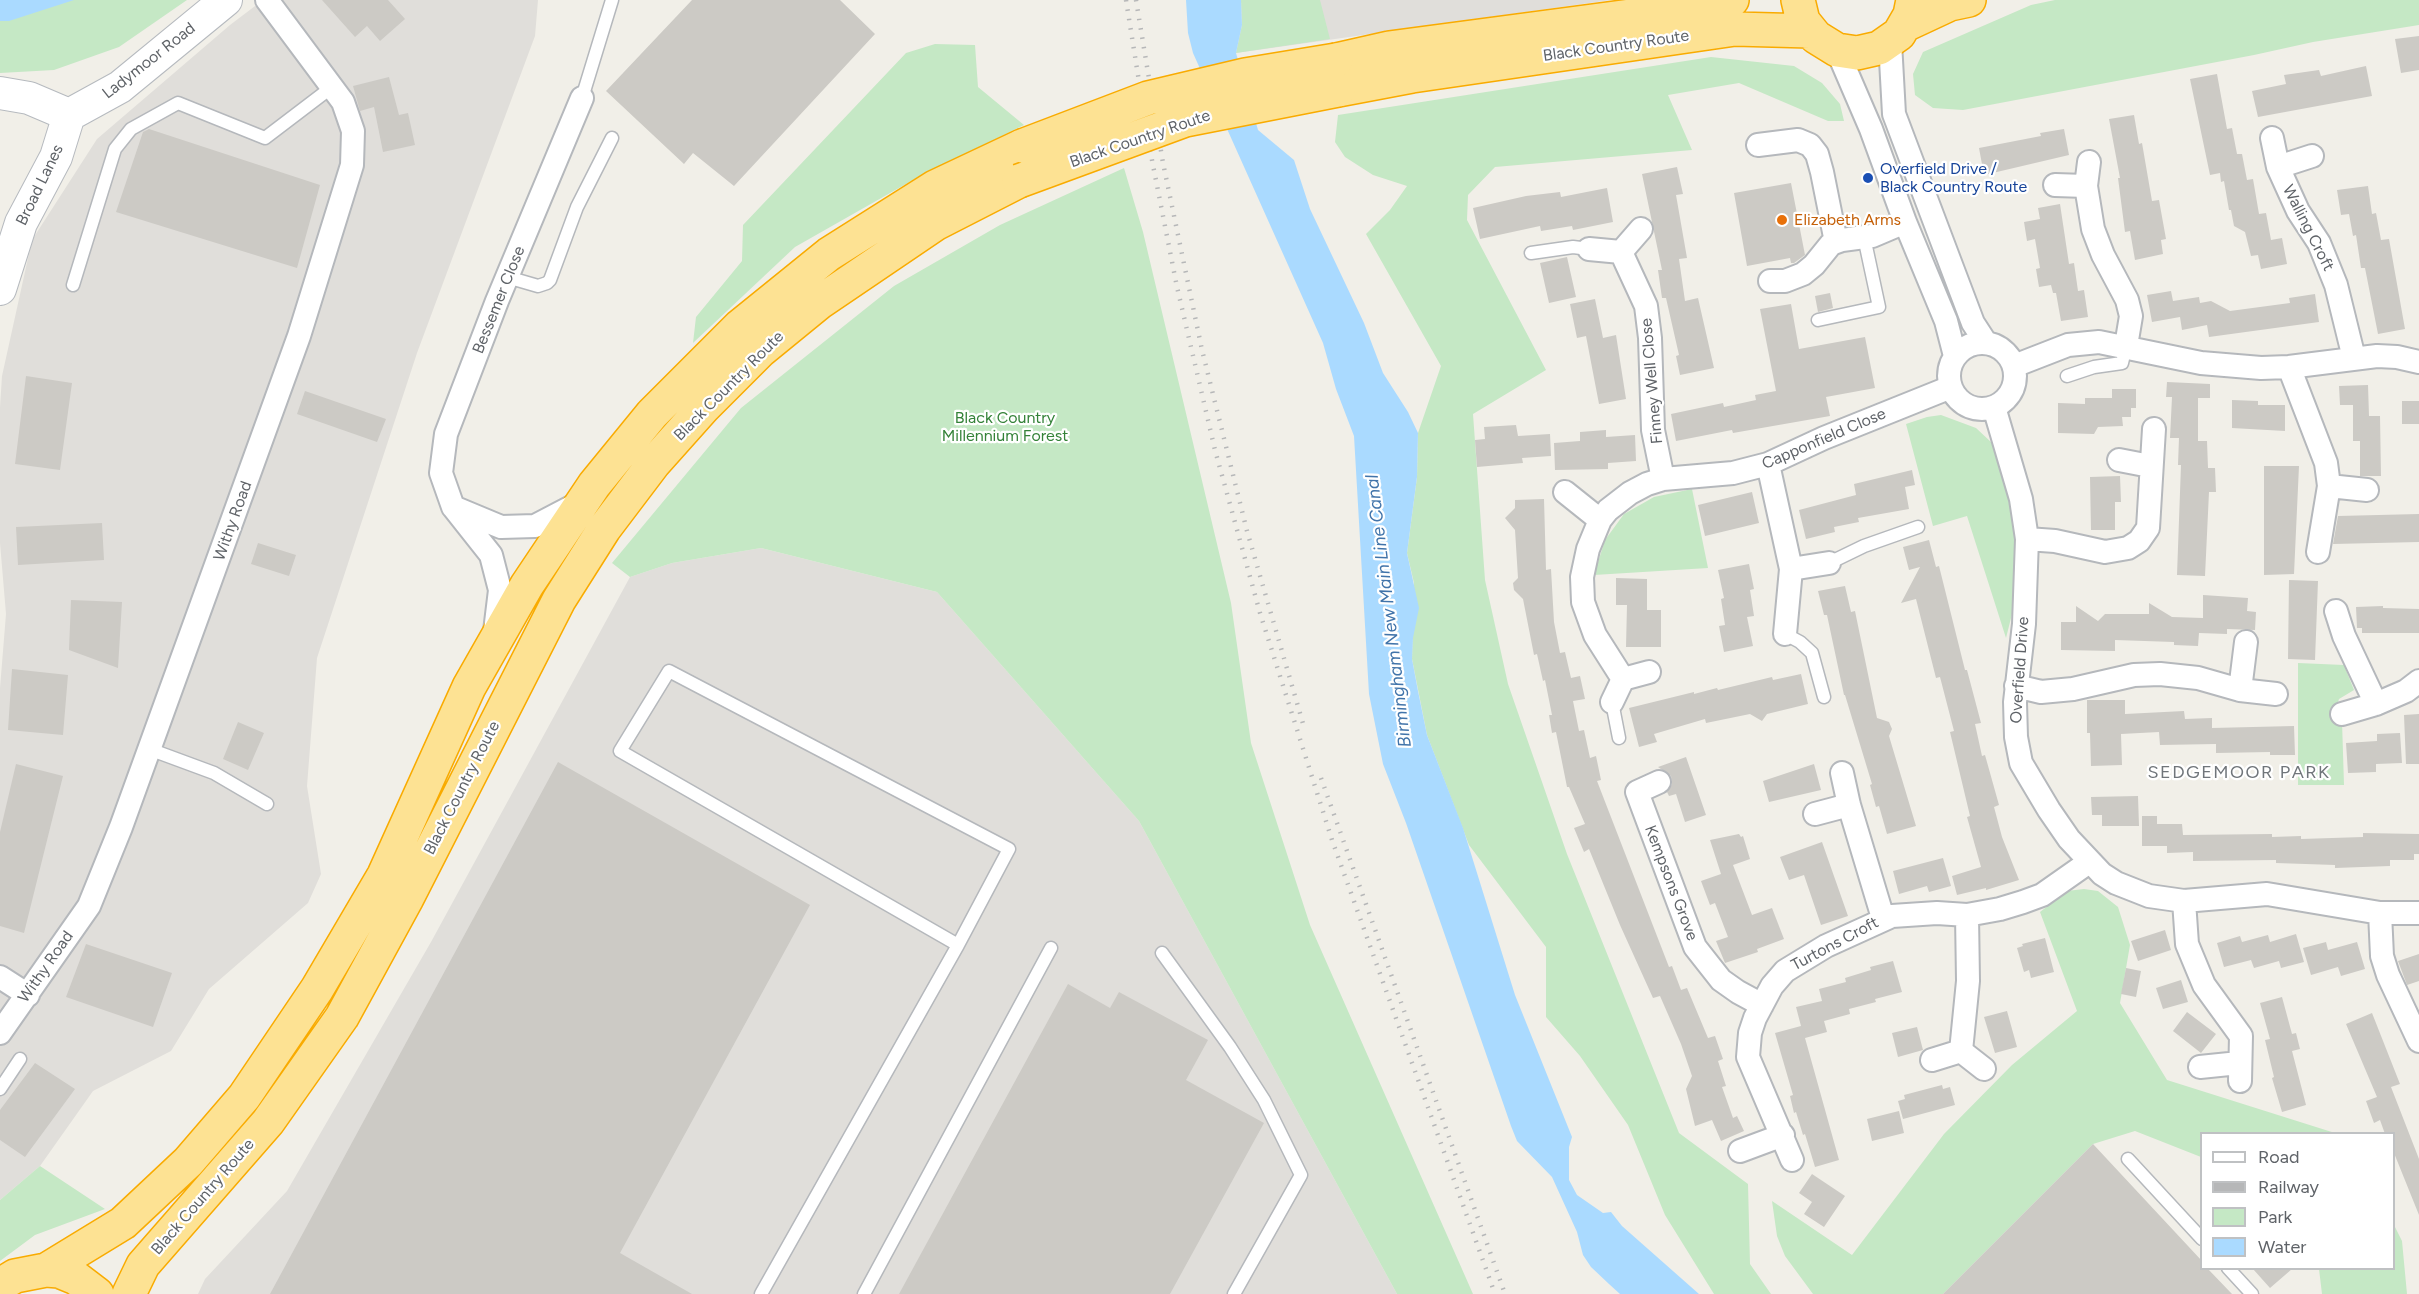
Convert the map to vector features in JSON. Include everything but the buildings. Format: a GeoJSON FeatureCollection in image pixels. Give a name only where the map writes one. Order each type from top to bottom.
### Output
{"type":"FeatureCollection","features":[{"type":"Feature","properties":{"kind":"highway","name":"Black Country Route"},"geometry":{"type":"LineString","coordinates":[[129,1294],[143,1265],[268,1122],[342,1017],[407,898],[559,600],[604,529],[654,463],[704,407],[760,351],[820,302],[935,224],[1019,181],[1185,120],[1337,75],[1389,48],[1714,5],[1732,0]]}},
{"type":"Feature","properties":{"kind":"highway"},"geometry":{"type":"LineString","coordinates":[[1798,0],[1803,21],[1825,45],[1838,51],[1864,53],[1903,23],[1950,4],[1969,0]]}},
{"type":"Feature","properties":{"kind":"highway","name":"Black Country Route"},"geometry":{"type":"LineString","coordinates":[[46,1270],[123,1223],[188,1162],[244,1097],[317,989],[384,876],[469,687],[527,585],[585,500],[652,414],[740,326],[820,261],[935,187],[1023,147],[1148,98],[1245,75],[1412,76],[1735,29],[1810,31]]}},
{"type":"Feature","properties":{"kind":"highway"},"geometry":{"type":"LineString","coordinates":[[0,1285],[15,1276],[46,1270],[76,1278],[97,1294]]}},
{"type":"Feature","properties":{"kind":"street","name":"Ladymoor Road"},"geometry":{"type":"LineString","coordinates":[[69,115],[120,87],[226,0]]}},
{"type":"Feature","properties":{"kind":"street","name":"Withy Road"},"geometry":{"type":"LineString","coordinates":[[0,1033],[89,906],[149,749],[295,347],[352,165],[353,131],[343,102],[267,0]]}},
{"type":"Feature","properties":{"kind":"street"},"geometry":{"type":"LineString","coordinates":[[1903,23],[1894,114],[1973,323],[1986,343]]}},
{"type":"Feature","properties":{"kind":"street"},"geometry":{"type":"LineString","coordinates":[[1838,51],[1946,321],[1955,356]]}},
{"type":"Feature","properties":{"kind":"street"},"geometry":{"type":"LineString","coordinates":[[0,93],[29,98],[69,115]]}},
{"type":"Feature","properties":{"kind":"street","name":"Bessemer Close"},"geometry":{"type":"LineString","coordinates":[[493,644],[500,590],[491,555],[453,507],[441,473],[446,434],[507,277],[582,98]]}},
{"type":"Feature","properties":{"kind":"street","name":"Broad Lanes"},"geometry":{"type":"LineString","coordinates":[[0,289],[21,223],[56,157],[69,115]]}},
{"type":"Feature","properties":{"kind":"street","name":"Walling Croft"},"geometry":{"type":"LineString","coordinates":[[2272,138],[2278,167],[2298,211],[2319,243],[2336,285],[2354,358]]}},
{"type":"Feature","properties":{"kind":"street"},"geometry":{"type":"LineString","coordinates":[[1758,145],[1798,140],[1810,145],[1817,154],[1822,172],[1836,242]]}},
{"type":"Feature","properties":{"kind":"street","name":"Walling Croft"},"geometry":{"type":"LineString","coordinates":[[2278,167],[2312,156]]}},
{"type":"Feature","properties":{"kind":"street"},"geometry":{"type":"LineString","coordinates":[[2089,162],[2086,186],[2093,229],[2103,255],[2127,300],[2131,316],[2126,346]]}},
{"type":"Feature","properties":{"kind":"street"},"geometry":{"type":"LineString","coordinates":[[2055,185],[2086,186]]}},
{"type":"Feature","properties":{"kind":"street"},"geometry":{"type":"LineString","coordinates":[[1770,281],[1785,280],[1803,274],[1815,265],[1831,244],[1864,237],[1905,222]]}},
{"type":"Feature","properties":{"kind":"street"},"geometry":{"type":"LineString","coordinates":[[1589,249],[1622,252],[1641,229]]}},
{"type":"Feature","properties":{"kind":"street","name":"Finney Well Close"},"geometry":{"type":"LineString","coordinates":[[1622,252],[1646,306],[1650,338],[1653,430],[1663,478]]}},
{"type":"Feature","properties":{"kind":"street"},"geometry":{"type":"LineString","coordinates":[[2014,366],[2068,345],[2099,342],[2200,363],[2261,368],[2289,367],[2354,358],[2397,357],[2419,363]]}},
{"type":"Feature","properties":{"kind":"street"},"geometry":{"type":"LineString","coordinates":[[1986,343],[2005,352],[2014,366],[2013,389],[2005,399],[1994,406],[1986,409],[1972,408],[1958,399],[1951,387],[1949,369],[1955,356],[1971,344],[1986,343]]}},
{"type":"Feature","properties":{"kind":"street"},"geometry":{"type":"LineString","coordinates":[[2289,367],[2326,463],[2329,486],[2318,552]]}},
{"type":"Feature","properties":{"kind":"street","name":"Capponfield Close"},"geometry":{"type":"LineString","coordinates":[[1623,679],[1595,635],[1583,602],[1584,564],[1592,536],[1608,510],[1630,493],[1663,478],[1733,473],[1768,464],[1824,438],[1951,387]]}},
{"type":"Feature","properties":{"kind":"street","name":"Overfield Drive"},"geometry":{"type":"LineString","coordinates":[[1994,406],[2021,499],[2027,539],[2024,624],[2016,686],[2016,737],[2021,763],[2049,810],[2089,862],[2102,874],[2149,896],[2184,901],[2267,894],[2380,913],[2419,913]]}},
{"type":"Feature","properties":{"kind":"street"},"geometry":{"type":"LineString","coordinates":[[2027,539],[2055,541],[2105,552],[2128,548],[2139,541],[2148,528],[2154,429]]}},
{"type":"Feature","properties":{"kind":"street"},"geometry":{"type":"LineString","coordinates":[[2120,460],[2150,466]]}},
{"type":"Feature","properties":{"kind":"street"},"geometry":{"type":"LineString","coordinates":[[1768,464],[1791,569],[1785,634]]}},
{"type":"Feature","properties":{"kind":"street"},"geometry":{"type":"LineString","coordinates":[[2329,486],[2367,490]]}},
{"type":"Feature","properties":{"kind":"street"},"geometry":{"type":"LineString","coordinates":[[1565,492],[1600,520]]}},
{"type":"Feature","properties":{"kind":"street"},"geometry":{"type":"LineString","coordinates":[[453,507],[501,527],[535,526],[585,500]]}},
{"type":"Feature","properties":{"kind":"street"},"geometry":{"type":"LineString","coordinates":[[1791,569],[1829,563]]}},
{"type":"Feature","properties":{"kind":"street"},"geometry":{"type":"LineString","coordinates":[[2336,611],[2344,636],[2376,704]]}},
{"type":"Feature","properties":{"kind":"street"},"geometry":{"type":"LineString","coordinates":[[2240,690],[2246,642]]}},
{"type":"Feature","properties":{"kind":"street"},"geometry":{"type":"LineString","coordinates":[[1612,702],[1623,679],[1649,672]]}},
{"type":"Feature","properties":{"kind":"street"},"geometry":{"type":"LineString","coordinates":[[2016,686],[2041,692],[2073,688],[2134,675],[2160,674],[2198,678],[2240,690],[2276,694]]}},
{"type":"Feature","properties":{"kind":"street"},"geometry":{"type":"LineString","coordinates":[[2343,714],[2376,704],[2406,691],[2419,681]]}},
{"type":"Feature","properties":{"kind":"street"},"geometry":{"type":"LineString","coordinates":[[1842,773],[1849,805],[1883,918]]}},
{"type":"Feature","properties":{"kind":"street","name":"Kempsons Grove"},"geometry":{"type":"LineString","coordinates":[[1659,782],[1636,792],[1695,946],[1721,980],[1737,992],[1762,1005]]}},
{"type":"Feature","properties":{"kind":"street"},"geometry":{"type":"LineString","coordinates":[[1815,814],[1849,805]]}},
{"type":"Feature","properties":{"kind":"street","name":"Turtons Croft"},"geometry":{"type":"LineString","coordinates":[[1792,1160],[1748,1058],[1750,1033],[1772,986],[1785,971],[1826,946],[1883,918],[1936,913],[1967,915],[2000,909],[2042,895],[2089,862]]}},
{"type":"Feature","properties":{"kind":"street"},"geometry":{"type":"LineString","coordinates":[[2184,901],[2187,944],[2204,985],[2241,1036],[2240,1072],[2200,1067]]}},
{"type":"Feature","properties":{"kind":"street"},"geometry":{"type":"LineString","coordinates":[[2380,913],[2382,956],[2388,975],[2419,1041]]}},
{"type":"Feature","properties":{"kind":"street"},"geometry":{"type":"LineString","coordinates":[[1961,1051],[1968,981],[1967,915]]}},
{"type":"Feature","properties":{"kind":"street"},"geometry":{"type":"LineString","coordinates":[[0,977],[28,995]]}},
{"type":"Feature","properties":{"kind":"street"},"geometry":{"type":"LineString","coordinates":[[1932,1060],[1961,1051]]}},
{"type":"Feature","properties":{"kind":"street"},"geometry":{"type":"LineString","coordinates":[[1961,1051],[1984,1069]]}},
{"type":"Feature","properties":{"kind":"street"},"geometry":{"type":"LineString","coordinates":[[1740,1150],[1783,1136]]}},
{"type":"Feature","properties":{"kind":"lane"},"geometry":{"type":"LineString","coordinates":[[582,98],[612,0]]}},
{"type":"Feature","properties":{"kind":"lane"},"geometry":{"type":"LineString","coordinates":[[73,285],[115,149],[131,129],[178,103],[265,138],[332,87]]}},
{"type":"Feature","properties":{"kind":"lane"},"geometry":{"type":"LineString","coordinates":[[507,277],[538,286],[550,280],[577,207],[612,138]]}},
{"type":"Feature","properties":{"kind":"lane"},"geometry":{"type":"LineString","coordinates":[[1818,320],[1879,307],[1864,237]]}},
{"type":"Feature","properties":{"kind":"lane"},"geometry":{"type":"LineString","coordinates":[[1531,253],[1573,247],[1589,249]]}},
{"type":"Feature","properties":{"kind":"lane"},"geometry":{"type":"LineString","coordinates":[[2067,376],[2094,367],[2122,363],[2126,346]]}},
{"type":"Feature","properties":{"kind":"lane"},"geometry":{"type":"LineString","coordinates":[[1829,563],[1864,546],[1918,527]]}},
{"type":"Feature","properties":{"kind":"lane"},"geometry":{"type":"LineString","coordinates":[[1785,634],[1812,652],[1824,697]]}},
{"type":"Feature","properties":{"kind":"lane"},"geometry":{"type":"LineString","coordinates":[[762,1294],[958,945],[1009,849],[669,671],[620,751],[958,945]]}},
{"type":"Feature","properties":{"kind":"lane"},"geometry":{"type":"LineString","coordinates":[[1612,702],[1619,738]]}},
{"type":"Feature","properties":{"kind":"lane"},"geometry":{"type":"LineString","coordinates":[[149,749],[214,773],[267,804]]}},
{"type":"Feature","properties":{"kind":"lane"},"geometry":{"type":"LineString","coordinates":[[864,1294],[1051,948]]}},
{"type":"Feature","properties":{"kind":"lane"},"geometry":{"type":"LineString","coordinates":[[1162,953],[1230,1047],[1264,1100],[1301,1175],[1234,1294]]}},
{"type":"Feature","properties":{"kind":"lane"},"geometry":{"type":"LineString","coordinates":[[1,1084],[20,1059]]}},
{"type":"Feature","properties":{"kind":"lane"},"geometry":{"type":"LineString","coordinates":[[2128,1159],[2200,1237]]}},
{"type":"Feature","properties":{"kind":"lane"},"geometry":{"type":"LineString","coordinates":[[2229,1270],[2252,1294]]}},
{"type":"Feature","properties":{"kind":"shaded area"},"geometry":{"type":"Polygon","coordinates":[[[263,0],[538,0],[535,36],[417,353],[317,658],[307,786],[321,874],[308,903],[209,989],[171,1051],[93,1091],[40,1166],[0,1200],[0,688],[6,614],[0,543],[2,376],[32,240],[97,139],[230,25],[263,0]]]}},
{"type":"Feature","properties":{"kind":"shaded area"},"geometry":{"type":"Polygon","coordinates":[[[1241,0],[1611,0],[1236,53],[1242,25],[1241,0]]]}},
{"type":"Feature","properties":{"kind":"shaded area"},"geometry":{"type":"Polygon","coordinates":[[[761,548],[937,592],[1139,821],[1397,1294],[198,1294],[205,1279],[287,1191],[431,942],[630,577],[672,563],[761,548]]]}},
{"type":"Feature","properties":{"kind":"green space"},"geometry":{"type":"Polygon","coordinates":[[[0,0],[187,0],[119,47],[54,70],[0,73],[0,0]]]}},
{"type":"Feature","properties":{"kind":"green space"},"geometry":{"type":"Polygon","coordinates":[[[1241,0],[1320,0],[1330,39],[1236,53],[1242,25],[1241,0]]]}},
{"type":"Feature","properties":{"kind":"green space"},"geometry":{"type":"Polygon","coordinates":[[[2055,0],[2419,0],[2419,25],[2313,42],[1963,110],[1933,108],[1915,95],[1913,74],[1923,52],[2031,5],[2055,0]]]}},
{"type":"Feature","properties":{"kind":"green space"},"geometry":{"type":"Polygon","coordinates":[[[935,44],[975,45],[978,87],[1024,125],[920,176],[795,247],[693,343],[696,317],[742,261],[743,225],[906,53],[935,44]]]}},
{"type":"Feature","properties":{"kind":"green space"},"geometry":{"type":"Polygon","coordinates":[[[1711,57],[1794,66],[1822,83],[1840,104],[1844,121],[1828,121],[1739,83],[1668,95],[1692,150],[1495,167],[1468,195],[1467,220],[1546,370],[1473,414],[1485,580],[1508,684],[1567,854],[1679,1133],[1748,1184],[1750,1264],[1771,1294],[1714,1294],[1665,1215],[1628,1125],[1580,1056],[1546,1017],[1546,947],[1469,845],[1427,735],[1412,659],[1414,583],[1407,553],[1417,477],[1418,433],[1441,366],[1366,234],[1390,210],[1407,186],[1373,175],[1345,157],[1335,142],[1338,115],[1711,57]]]}},
{"type":"Feature","properties":{"kind":"green space","name":"Black Country Millennium Forest"},"geometry":{"type":"Polygon","coordinates":[[[1124,168],[1143,232],[1231,603],[1251,743],[1310,925],[1473,1294],[1397,1294],[1139,821],[937,592],[761,548],[672,563],[630,577],[612,563],[741,408],[894,286],[1000,225],[1124,168]]]}},
{"type":"Feature","properties":{"kind":"green space"},"geometry":{"type":"Polygon","coordinates":[[[1941,415],[1976,428],[1991,442],[2007,482],[2016,524],[2015,602],[2006,638],[1967,516],[1933,526],[1906,424],[1941,415]]]}},
{"type":"Feature","properties":{"kind":"green space"},"geometry":{"type":"Polygon","coordinates":[[[1692,489],[1708,568],[1594,575],[1605,540],[1624,514],[1654,497],[1692,489]]]}},
{"type":"Feature","properties":{"kind":"green space"},"geometry":{"type":"Polygon","coordinates":[[[2298,663],[2344,665],[2354,690],[2339,699],[2333,718],[2342,721],[2344,785],[2298,785],[2298,663]]]}},
{"type":"Feature","properties":{"kind":"green space"},"geometry":{"type":"Polygon","coordinates":[[[2084,889],[2098,891],[2118,907],[2130,945],[2120,1003],[2167,1080],[2332,1132],[2200,1132],[2200,1157],[2135,1131],[2093,1144],[1943,1294],[1813,1294],[1785,1256],[1777,1236],[1772,1201],[1852,1255],[1944,1134],[2012,1065],[2077,1011],[2040,912],[2067,891],[2084,889]]]}},
{"type":"Feature","properties":{"kind":"green space"},"geometry":{"type":"Polygon","coordinates":[[[40,1166],[105,1209],[35,1235],[0,1261],[0,1200],[40,1166]]]}},
{"type":"Feature","properties":{"kind":"green space"},"geometry":{"type":"Polygon","coordinates":[[[2395,1227],[2402,1241],[2407,1294],[2322,1294],[2319,1270],[2395,1270],[2395,1227]]]}},
{"type":"Feature","properties":{"kind":"water"},"geometry":{"type":"Polygon","coordinates":[[[0,0],[74,0],[9,21],[0,21],[0,0]]]}},
{"type":"Feature","properties":{"kind":"water","name":"Birmingham New Main Line Canal"},"geometry":{"type":"Polygon","coordinates":[[[1186,0],[1241,0],[1242,25],[1236,53],[1258,130],[1294,160],[1310,209],[1364,323],[1383,373],[1408,412],[1418,433],[1417,477],[1407,553],[1419,608],[1413,638],[1412,659],[1418,691],[1427,735],[1463,828],[1515,995],[1572,1137],[1569,1147],[1569,1180],[1577,1195],[1603,1213],[1611,1212],[1622,1226],[1699,1294],[1620,1294],[1591,1267],[1583,1255],[1577,1232],[1552,1177],[1517,1141],[1511,1126],[1406,823],[1383,764],[1369,694],[1354,436],[1336,389],[1323,343],[1193,53],[1188,33],[1186,0]]]}},
{"type":"Feature","properties":{"kind":"railway"},"geometry":{"type":"LineString","coordinates":[[1126,0],[1150,150],[1177,287],[1215,450],[1260,613],[1332,840],[1495,1294]]}},
{"type":"Feature","properties":{"kind":"railway"},"geometry":{"type":"LineString","coordinates":[[1136,0],[1163,163],[1202,350],[1247,531],[1304,727]]}},
{"type":"Feature","properties":{"kind":"railway"},"geometry":{"type":"LineString","coordinates":[[1321,778],[1505,1294]]}},
{"type":"Feature","properties":{"kind":"place","name":"Overfield Drive / Black Country Route"},"geometry":{"type":"Point","coordinates":[1868,178]}},
{"type":"Feature","properties":{"kind":"place","name":"Elizabeth Arms"},"geometry":{"type":"Point","coordinates":[1782,220]}},
{"type":"Feature","properties":{"kind":"district","name":"SEDGEMOOR PARK"},"geometry":{"type":"Point","coordinates":[2239,773]}}]}
